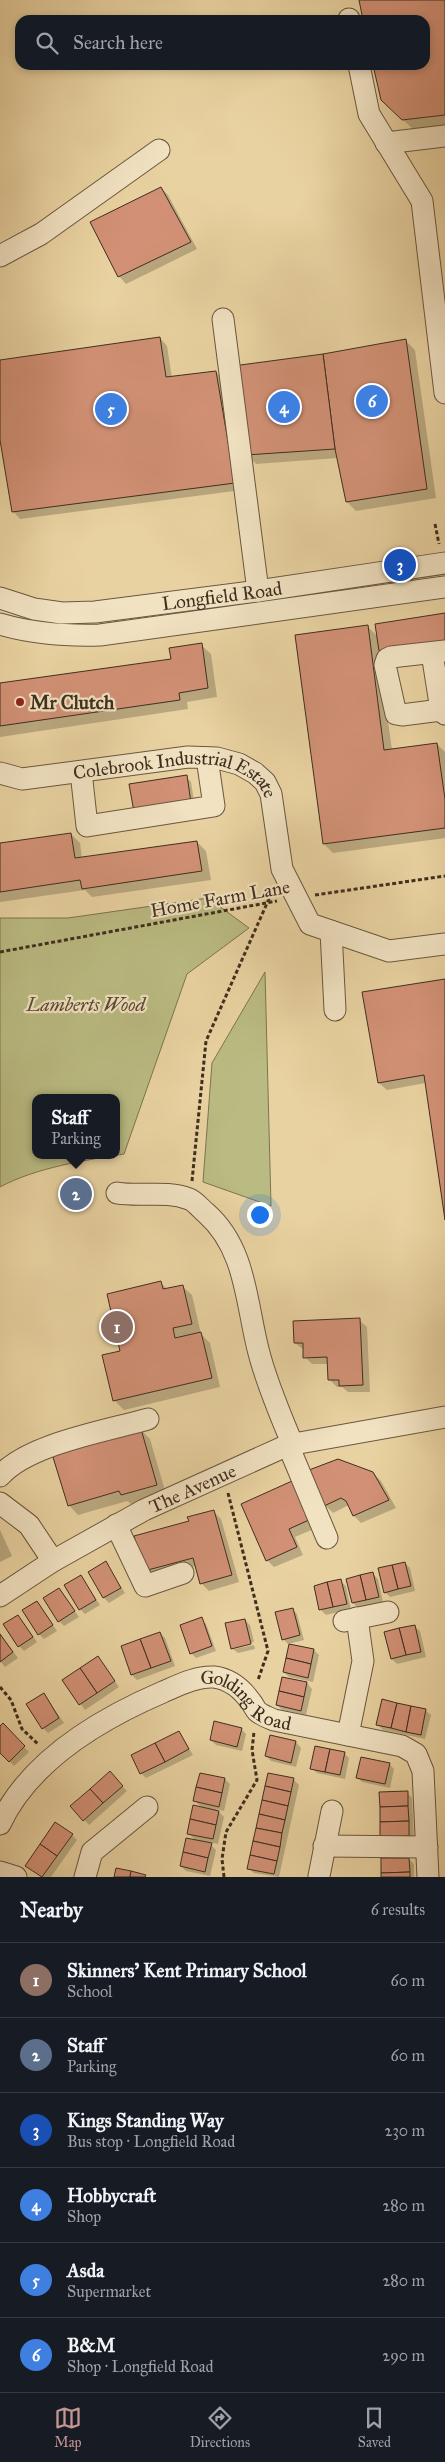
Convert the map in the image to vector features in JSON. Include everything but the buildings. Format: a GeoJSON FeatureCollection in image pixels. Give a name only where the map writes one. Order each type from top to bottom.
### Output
{"type":"FeatureCollection","features":[{"type":"Feature","properties":{"kind":"street"},"geometry":{"type":"LineString","coordinates":[[360,70],[368,114],[422,201],[445,393]]}},
{"type":"Feature","properties":{"kind":"street"},"geometry":{"type":"LineString","coordinates":[[386,142],[445,136]]}},
{"type":"Feature","properties":{"kind":"street"},"geometry":{"type":"LineString","coordinates":[[0,256],[41,234],[159,150]]}},
{"type":"Feature","properties":{"kind":"street"},"geometry":{"type":"LineString","coordinates":[[223,319],[258,591]]}},
{"type":"Feature","properties":{"kind":"street","name":"Longfield Road"},"geometry":{"type":"LineString","coordinates":[[0,598],[34,609],[62,613],[95,612],[258,591],[443,558]]}},
{"type":"Feature","properties":{"kind":"street","name":"Longfield Road"},"geometry":{"type":"LineString","coordinates":[[0,624],[52,635],[100,635],[445,587]]}},
{"type":"Feature","properties":{"kind":"street"},"geometry":{"type":"LineString","coordinates":[[438,652],[443,712],[396,714],[385,665],[387,659],[438,652]]}},
{"type":"Feature","properties":{"kind":"street","name":"Colebrook Industrial Estate"},"geometry":{"type":"LineString","coordinates":[[0,773],[22,780],[188,757],[207,758],[239,764],[255,772],[265,782],[276,818],[282,869],[310,924],[331,931]]}},
{"type":"Feature","properties":{"kind":"street"},"geometry":{"type":"LineString","coordinates":[[81,772],[87,826],[214,806],[207,758]]}},
{"type":"Feature","properties":{"kind":"street"},"geometry":{"type":"LineString","coordinates":[[335,1010],[331,931],[390,951],[445,944]]}},
{"type":"Feature","properties":{"kind":"street"},"geometry":{"type":"LineString","coordinates":[[117,1193],[136,1196],[168,1193],[191,1199],[218,1224],[240,1262],[259,1352],[270,1389],[327,1538]]}},
{"type":"Feature","properties":{"kind":"street","name":"The Avenue"},"geometry":{"type":"LineString","coordinates":[[0,1596],[53,1560],[116,1525],[223,1473],[290,1444],[445,1417]]}},
{"type":"Feature","properties":{"kind":"street"},"geometry":{"type":"LineString","coordinates":[[0,1476],[21,1458],[46,1448],[148,1419]]}},
{"type":"Feature","properties":{"kind":"street"},"geometry":{"type":"LineString","coordinates":[[0,1504],[30,1525],[53,1560]]}},
{"type":"Feature","properties":{"kind":"street"},"geometry":{"type":"LineString","coordinates":[[116,1525],[145,1586],[183,1573]]}},
{"type":"Feature","properties":{"kind":"street"},"geometry":{"type":"LineString","coordinates":[[348,1735],[363,1661],[350,1619],[388,1612]]}},
{"type":"Feature","properties":{"kind":"street","name":"Golding Road"},"geometry":{"type":"LineString","coordinates":[[0,1824],[18,1794],[52,1758],[86,1732],[138,1703],[200,1678],[213,1677],[228,1680],[254,1706],[274,1720],[402,1746],[416,1754],[423,1771],[428,1877]]}},
{"type":"Feature","properties":{"kind":"street"},"geometry":{"type":"LineString","coordinates":[[85,1877],[92,1852],[147,1807]]}},
{"type":"Feature","properties":{"kind":"street"},"geometry":{"type":"LineString","coordinates":[[319,1876],[332,1811]]}},
{"type":"Feature","properties":{"kind":"street"},"geometry":{"type":"LineString","coordinates":[[324,1846],[427,1847]]}},
{"type":"Feature","properties":{"kind":"street"},"geometry":{"type":"LineString","coordinates":[[0,1872],[16,1877]]}},
{"type":"Feature","properties":{"kind":"path"},"geometry":{"type":"LineString","coordinates":[[435,524],[443,558]]}},
{"type":"Feature","properties":{"kind":"path"},"geometry":{"type":"LineString","coordinates":[[191,1199],[206,1041],[282,869]]}},
{"type":"Feature","properties":{"kind":"path","name":"Home Farm Lane"},"geometry":{"type":"LineString","coordinates":[[0,952],[296,898],[445,876]]}},
{"type":"Feature","properties":{"kind":"path"},"geometry":{"type":"LineString","coordinates":[[223,1473],[268,1651],[254,1706],[252,1750],[257,1780],[226,1832],[222,1859],[224,1877]]}},
{"type":"Feature","properties":{"kind":"path"},"geometry":{"type":"LineString","coordinates":[[0,1688],[11,1700],[22,1729],[52,1758]]}},
{"type":"Feature","properties":{"kind":"green space","name":"Lamberts Wood"},"geometry":{"type":"Polygon","coordinates":[[[208,898],[249,928],[187,974],[124,1154],[120,1155],[120,1094],[32,1094],[32,1159],[95,1159],[44,1170],[0,1187],[0,918],[68,918],[208,898]]]}},
{"type":"Feature","properties":{"kind":"green space"},"geometry":{"type":"Polygon","coordinates":[[[265,972],[271,1206],[203,1182],[212,1063],[265,972]]]}},
{"type":"Feature","properties":{"kind":"place","name":"B&M"},"geometry":{"type":"Point","coordinates":[372,401]}},
{"type":"Feature","properties":{"kind":"place","name":"Hobbycraft"},"geometry":{"type":"Point","coordinates":[284,407]}},
{"type":"Feature","properties":{"kind":"place","name":"Asda"},"geometry":{"type":"Point","coordinates":[111,409]}},
{"type":"Feature","properties":{"kind":"place","name":"Kings Standing Way"},"geometry":{"type":"Point","coordinates":[400,565]}},
{"type":"Feature","properties":{"kind":"place","name":"Mr Clutch"},"geometry":{"type":"Point","coordinates":[20,702]}},
{"type":"Feature","properties":{"kind":"place","name":"Staff"},"geometry":{"type":"Point","coordinates":[76,1194]}},
{"type":"Feature","properties":{"kind":"place","name":"Skinners' Kent Primary School"},"geometry":{"type":"Point","coordinates":[117,1327]}}]}
